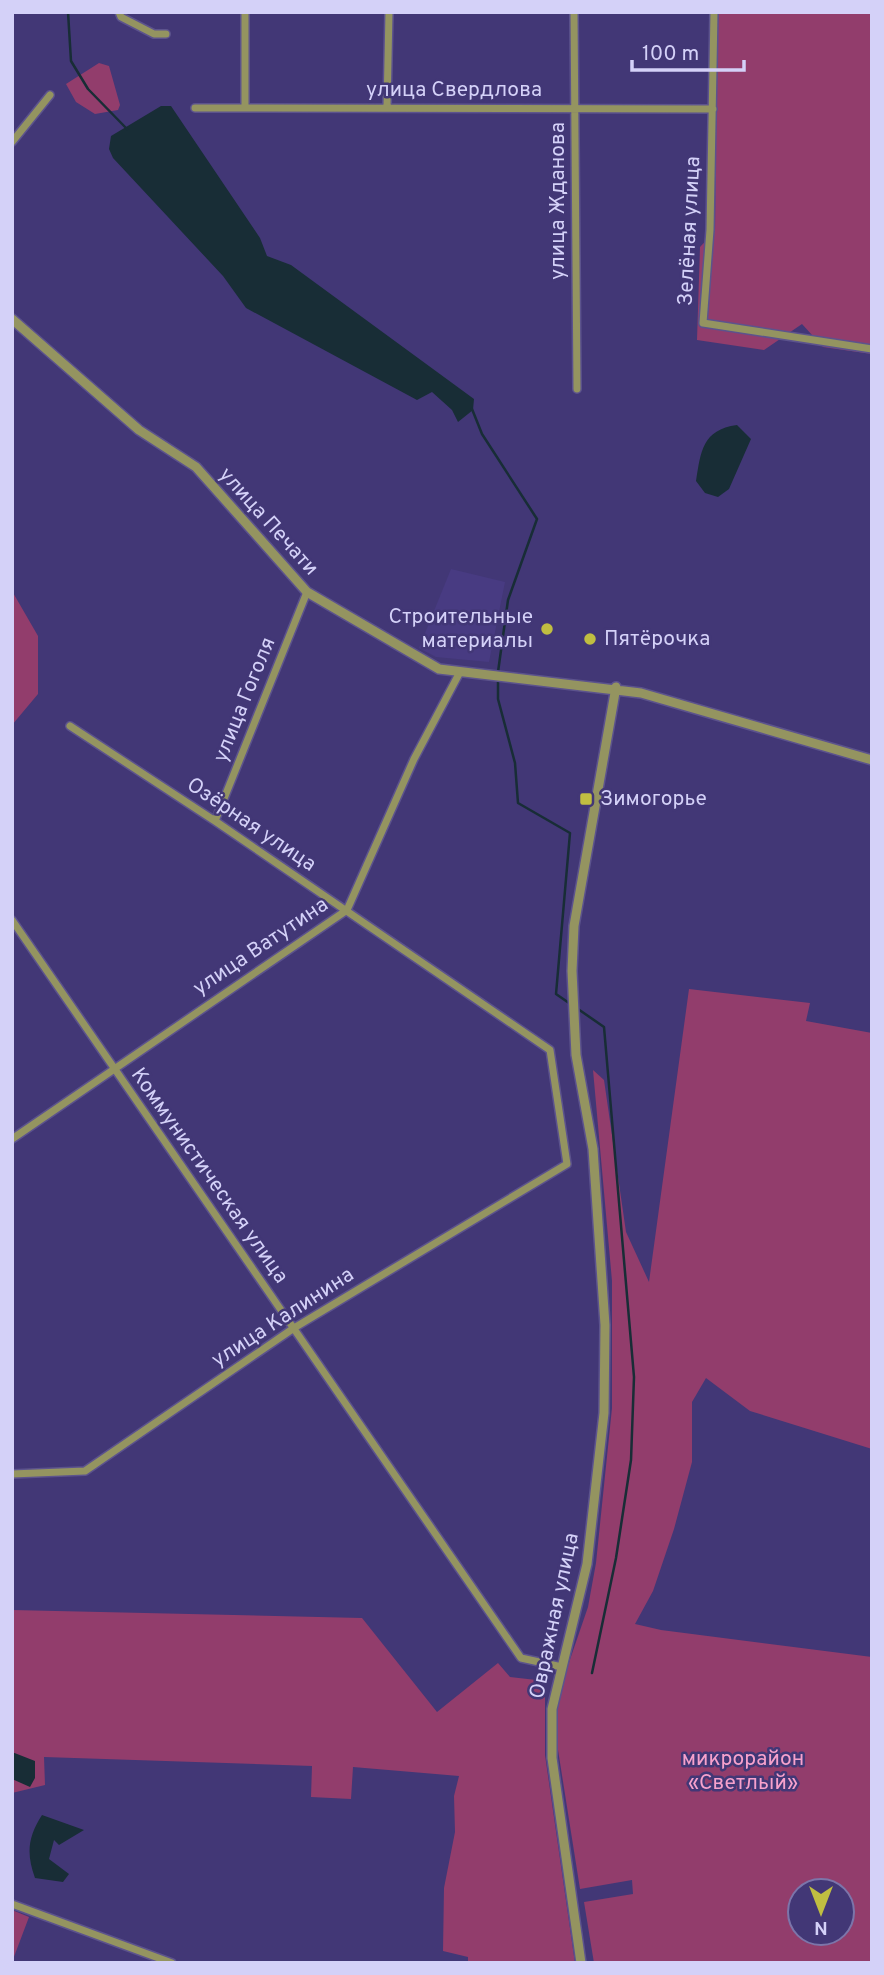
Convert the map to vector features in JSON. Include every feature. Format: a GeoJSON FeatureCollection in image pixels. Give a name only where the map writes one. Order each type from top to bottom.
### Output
{"type":"FeatureCollection","features":[{"type":"Feature","properties":{"kind":"street"},"geometry":{"type":"LineString","coordinates":[[119,12],[121,17],[154,34],[166,34]]}},
{"type":"Feature","properties":{"kind":"street"},"geometry":{"type":"LineString","coordinates":[[245,12],[245,106]]}},
{"type":"Feature","properties":{"kind":"street"},"geometry":{"type":"LineString","coordinates":[[387,107],[389,12]]}},
{"type":"Feature","properties":{"kind":"street","name":"улица Жданова"},"geometry":{"type":"LineString","coordinates":[[574,12],[577,389]]}},
{"type":"Feature","properties":{"kind":"street","name":"Зелёная улица"},"geometry":{"type":"LineString","coordinates":[[714,12],[710,230],[702,323],[872,349]]}},
{"type":"Feature","properties":{"kind":"street"},"geometry":{"type":"LineString","coordinates":[[12,142],[50,95]]}},
{"type":"Feature","properties":{"kind":"street","name":"улица Свердлова"},"geometry":{"type":"LineString","coordinates":[[195,108],[713,109]]}},
{"type":"Feature","properties":{"kind":"street","name":"улица Печати"},"geometry":{"type":"LineString","coordinates":[[12,319],[139,430],[196,467],[307,592],[439,668],[616,687],[666,699],[872,760]]}},
{"type":"Feature","properties":{"kind":"street","name":"улица Гоголя"},"geometry":{"type":"LineString","coordinates":[[215,821],[307,592]]}},
{"type":"Feature","properties":{"kind":"street","name":"улица Ватутина"},"geometry":{"type":"LineString","coordinates":[[12,1139],[347,910],[414,759],[460,672]]}},
{"type":"Feature","properties":{"kind":"street","name":"Овражная улица"},"geometry":{"type":"LineString","coordinates":[[581,1963],[552,1758],[552,1709],[587,1564],[604,1413],[605,1325],[593,1149],[576,1055],[572,971],[574,926],[616,687]]}},
{"type":"Feature","properties":{"kind":"street","name":"Озёрная улица"},"geometry":{"type":"LineString","coordinates":[[70,726],[347,910],[550,1050],[567,1164]]}},
{"type":"Feature","properties":{"kind":"street","name":"Коммунистическая улица"},"geometry":{"type":"LineString","coordinates":[[12,920],[521,1658],[562,1667]]}},
{"type":"Feature","properties":{"kind":"street","name":"улица Калинина"},"geometry":{"type":"LineString","coordinates":[[12,1474],[85,1471],[294,1328],[567,1164]]}},
{"type":"Feature","properties":{"kind":"street"},"geometry":{"type":"LineString","coordinates":[[12,1904],[172,1963]]}},
{"type":"Feature","properties":{"kind":"shaded area"},"geometry":{"type":"Polygon","coordinates":[[[451,569],[505,582],[489,662],[436,657],[419,648],[451,569]]]}},
{"type":"Feature","properties":{"kind":"green space"},"geometry":{"type":"Polygon","coordinates":[[[717,12],[872,12],[872,354],[823,347],[802,324],[764,350],[697,340],[700,247],[715,231],[717,12]]]}},
{"type":"Feature","properties":{"kind":"green space"},"geometry":{"type":"Polygon","coordinates":[[[99,63],[109,66],[120,105],[118,110],[95,114],[76,102],[66,84],[99,63]]]}},
{"type":"Feature","properties":{"kind":"green space"},"geometry":{"type":"Polygon","coordinates":[[[12,591],[38,636],[38,694],[12,725],[12,591]]]}},
{"type":"Feature","properties":{"kind":"green space","name":"микрорайон «Светлый»"},"geometry":{"type":"Polygon","coordinates":[[[689,989],[810,1003],[806,1021],[872,1033],[872,1449],[750,1411],[706,1378],[692,1402],[692,1462],[674,1529],[653,1591],[635,1624],[661,1630],[872,1657],[872,1963],[594,1963],[584,1902],[633,1894],[632,1880],[580,1889],[552,1712],[588,1607],[596,1563],[612,1408],[612,1281],[593,1070],[604,1080],[626,1232],[649,1282],[689,989]]]}},
{"type":"Feature","properties":{"kind":"green space"},"geometry":{"type":"Polygon","coordinates":[[[12,1610],[362,1618],[437,1712],[498,1663],[510,1677],[545,1681],[545,1755],[575,1963],[468,1963],[468,1957],[443,1951],[444,1888],[455,1832],[454,1796],[459,1776],[353,1767],[351,1799],[311,1797],[312,1766],[44,1757],[45,1785],[12,1793],[12,1610]]]}},
{"type":"Feature","properties":{"kind":"green space"},"geometry":{"type":"Polygon","coordinates":[[[12,1910],[29,1917],[12,1962],[12,1910]]]}},
{"type":"Feature","properties":{"kind":"water"},"geometry":{"type":"Polygon","coordinates":[[[161,106],[171,106],[260,238],[267,256],[291,265],[474,399],[473,410],[458,422],[452,410],[432,392],[417,400],[246,308],[223,276],[113,158],[109,149],[111,136],[161,106]]]}},
{"type":"Feature","properties":{"kind":"water"},"geometry":{"type":"Polygon","coordinates":[[[737,425],[751,439],[729,489],[718,497],[705,493],[696,481],[705,444],[717,432],[737,425]]]}},
{"type":"Feature","properties":{"kind":"water"},"geometry":{"type":"Polygon","coordinates":[[[12,1752],[35,1761],[35,1778],[30,1787],[12,1779],[12,1752]]]}},
{"type":"Feature","properties":{"kind":"water"},"geometry":{"type":"Polygon","coordinates":[[[42,1815],[84,1830],[59,1845],[54,1840],[49,1859],[69,1874],[63,1882],[35,1878],[32,1869],[30,1845],[42,1815]]]}},
{"type":"Feature","properties":{"kind":"waterway"},"geometry":{"type":"LineString","coordinates":[[68,12],[71,61],[88,89],[127,129]]}},
{"type":"Feature","properties":{"kind":"waterway"},"geometry":{"type":"LineString","coordinates":[[472,409],[482,434],[537,519],[508,600],[498,672]]}},
{"type":"Feature","properties":{"kind":"waterway"},"geometry":{"type":"LineString","coordinates":[[498,679],[498,699],[515,763],[518,803],[570,833],[556,994],[569,1003]]}},
{"type":"Feature","properties":{"kind":"waterway"},"geometry":{"type":"LineString","coordinates":[[578,1009],[604,1027],[634,1377],[631,1460],[616,1558],[592,1673]]}},
{"type":"Feature","properties":{"kind":"place","name":"Строительные материалы"},"geometry":{"type":"Point","coordinates":[547,629]}},
{"type":"Feature","properties":{"kind":"place","name":"Пятёрочка"},"geometry":{"type":"Point","coordinates":[590,639]}},
{"type":"Feature","properties":{"kind":"place","name":"Зимогорье"},"geometry":{"type":"Point","coordinates":[586,799]}}]}
